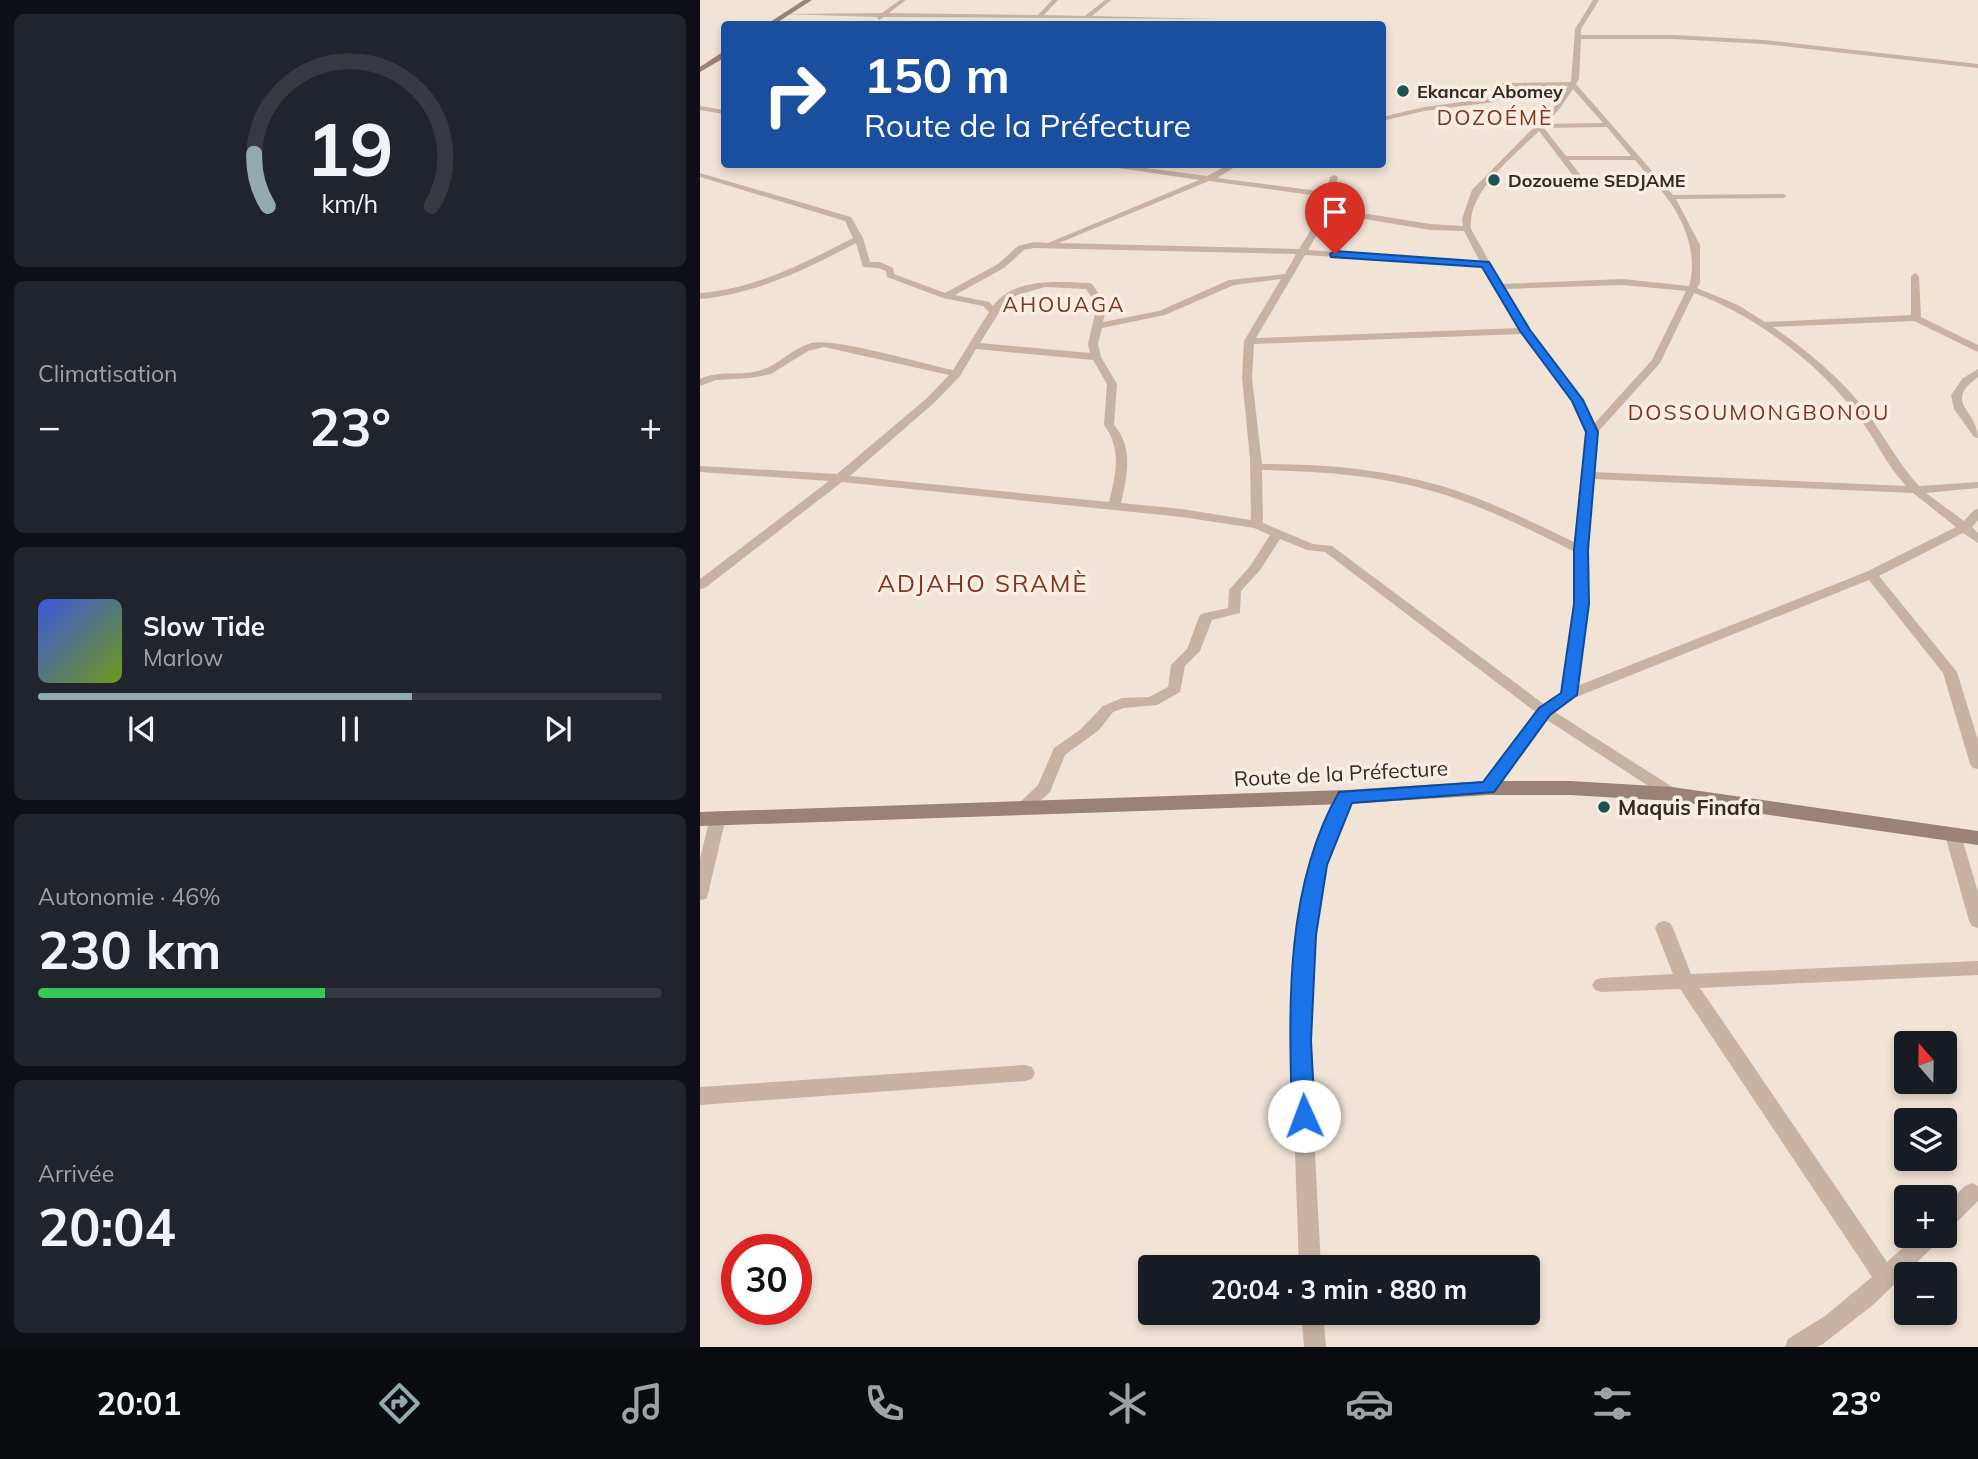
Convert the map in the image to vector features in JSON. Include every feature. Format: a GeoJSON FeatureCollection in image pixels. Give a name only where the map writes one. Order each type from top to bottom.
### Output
{"type":"FeatureCollection","features":[{"type":"Feature","properties":{"kind":"street"},"geometry":{"type":"LineString","coordinates":[[776,21],[809,0]]}},
{"type":"Feature","properties":{"kind":"street"},"geometry":{"type":"LineString","coordinates":[[876,21],[903,0]]}},
{"type":"Feature","properties":{"kind":"street"},"geometry":{"type":"LineString","coordinates":[[1040,16],[1055,0]]}},
{"type":"Feature","properties":{"kind":"street"},"geometry":{"type":"LineString","coordinates":[[1087,17],[1108,0]]}},
{"type":"Feature","properties":{"kind":"street"},"geometry":{"type":"LineString","coordinates":[[1569,695],[1582,604],[1581,550],[1592,432],[1577,400],[1525,331],[1467,229],[1468,207],[1475,192],[1559,106],[1576,79],[1578,29],[1596,0]]}},
{"type":"Feature","properties":{"kind":"street"},"geometry":{"type":"LineString","coordinates":[[929,16],[940,6]]}},
{"type":"Feature","properties":{"kind":"street"},"geometry":{"type":"LineString","coordinates":[[984,16],[994,7]]}},
{"type":"Feature","properties":{"kind":"street"},"geometry":{"type":"LineString","coordinates":[[786,14],[1214,19]]}},
{"type":"Feature","properties":{"kind":"street"},"geometry":{"type":"LineString","coordinates":[[1577,37],[1673,37],[1765,42],[1978,66]]}},
{"type":"Feature","properties":{"kind":"street"},"geometry":{"type":"LineString","coordinates":[[700,71],[721,57]]}},
{"type":"Feature","properties":{"kind":"street"},"geometry":{"type":"LineString","coordinates":[[1386,118],[1424,109],[1494,100],[1501,96],[1498,88],[1502,85],[1573,84],[1671,197],[1696,245],[1695,283],[1656,361],[1612,413],[1592,432]]}},
{"type":"Feature","properties":{"kind":"street"},"geometry":{"type":"LineString","coordinates":[[700,108],[721,111]]}},
{"type":"Feature","properties":{"kind":"street"},"geometry":{"type":"LineString","coordinates":[[1539,126],[1609,125]]}},
{"type":"Feature","properties":{"kind":"street"},"geometry":{"type":"LineString","coordinates":[[1539,126],[1584,184],[1660,186]]}},
{"type":"Feature","properties":{"kind":"street"},"geometry":{"type":"LineString","coordinates":[[1565,158],[1636,158]]}},
{"type":"Feature","properties":{"kind":"street"},"geometry":{"type":"LineString","coordinates":[[1121,168],[1330,195]]}},
{"type":"Feature","properties":{"kind":"street"},"geometry":{"type":"LineString","coordinates":[[1048,245],[1207,181],[1230,168]]}},
{"type":"Feature","properties":{"kind":"street"},"geometry":{"type":"LineString","coordinates":[[700,175],[842,216],[852,222],[866,265],[880,265],[890,270],[890,275],[946,296],[986,304],[995,313]]}},
{"type":"Feature","properties":{"kind":"street"},"geometry":{"type":"LineString","coordinates":[[1257,525],[1257,467],[1247,378],[1249,341],[1327,210],[1334,177]]}},
{"type":"Feature","properties":{"kind":"street"},"geometry":{"type":"LineString","coordinates":[[1671,197],[1783,196]]}},
{"type":"Feature","properties":{"kind":"street"},"geometry":{"type":"LineString","coordinates":[[1327,210],[1430,227],[1467,229]]}},
{"type":"Feature","properties":{"kind":"street"},"geometry":{"type":"LineString","coordinates":[[700,296],[725,294],[792,271],[859,238]]}},
{"type":"Feature","properties":{"kind":"street"},"geometry":{"type":"LineString","coordinates":[[946,296],[1001,266],[1021,248],[1048,245],[1303,253],[1486,265]]}},
{"type":"Feature","properties":{"kind":"street"},"geometry":{"type":"LineString","coordinates":[[1097,326],[1162,313],[1232,282],[1288,276]]}},
{"type":"Feature","properties":{"kind":"street"},"geometry":{"type":"LineString","coordinates":[[1915,276],[1916,318]]}},
{"type":"Feature","properties":{"kind":"street"},"geometry":{"type":"LineString","coordinates":[[700,585],[840,478],[932,400],[956,374],[999,303],[1021,289],[1045,284],[1089,286],[1102,305],[1093,344],[1096,357],[1112,384],[1109,425],[1118,433],[1122,444],[1121,476],[1115,507]]}},
{"type":"Feature","properties":{"kind":"street"},"geometry":{"type":"LineString","coordinates":[[1501,287],[1614,284],[1675,286],[1692,289],[1723,302],[1797,349],[1850,399],[1870,422],[1886,450],[1916,490],[1978,540]]}},
{"type":"Feature","properties":{"kind":"street"},"geometry":{"type":"LineString","coordinates":[[1762,325],[1916,318],[1978,349]]}},
{"type":"Feature","properties":{"kind":"street"},"geometry":{"type":"LineString","coordinates":[[1249,341],[1525,331]]}},
{"type":"Feature","properties":{"kind":"street"},"geometry":{"type":"LineString","coordinates":[[700,383],[718,374],[761,374],[803,347],[824,344],[956,374]]}},
{"type":"Feature","properties":{"kind":"street"},"geometry":{"type":"LineString","coordinates":[[975,345],[1096,357]]}},
{"type":"Feature","properties":{"kind":"street"},"geometry":{"type":"LineString","coordinates":[[1978,372],[1962,384],[1954,395],[1955,405],[1978,435]]}},
{"type":"Feature","properties":{"kind":"street"},"geometry":{"type":"LineString","coordinates":[[1257,467],[1324,468],[1417,483],[1496,510],[1581,550]]}},
{"type":"Feature","properties":{"kind":"street"},"geometry":{"type":"LineString","coordinates":[[700,469],[840,478],[1182,513],[1257,525],[1278,532],[1311,547],[1328,549],[1545,712],[1672,794]]}},
{"type":"Feature","properties":{"kind":"street"},"geometry":{"type":"LineString","coordinates":[[1589,475],[1916,490],[1978,485]]}},
{"type":"Feature","properties":{"kind":"street"},"geometry":{"type":"LineString","coordinates":[[1488,788],[1545,712],[1569,695],[1871,575],[1965,527],[1978,513]]}},
{"type":"Feature","properties":{"kind":"street"},"geometry":{"type":"LineString","coordinates":[[1023,807],[1045,788],[1059,752],[1073,746],[1096,721],[1105,716],[1108,709],[1122,703],[1152,702],[1175,689],[1178,665],[1194,651],[1206,617],[1235,610],[1235,590],[1256,567],[1278,532]]}},
{"type":"Feature","properties":{"kind":"street"},"geometry":{"type":"LineString","coordinates":[[1871,575],[1950,672],[1978,764]]}},
{"type":"Feature","properties":{"kind":"street","name":"Route de la Préfecture"},"geometry":{"type":"LineString","coordinates":[[705,818],[1346,797],[1488,788],[1570,788],[1672,794],[1978,838]]}},
{"type":"Feature","properties":{"kind":"street"},"geometry":{"type":"LineString","coordinates":[[1309,1255],[1300,1041],[1306,935],[1317,865],[1346,797]]}},
{"type":"Feature","properties":{"kind":"street"},"geometry":{"type":"LineString","coordinates":[[700,894],[705,818]]}},
{"type":"Feature","properties":{"kind":"street"},"geometry":{"type":"LineString","coordinates":[[1954,835],[1978,920]]}},
{"type":"Feature","properties":{"kind":"street"},"geometry":{"type":"LineString","coordinates":[[1664,928],[1685,981],[1886,1279]]}},
{"type":"Feature","properties":{"kind":"street"},"geometry":{"type":"LineString","coordinates":[[1601,985],[1978,968]]}},
{"type":"Feature","properties":{"kind":"street"},"geometry":{"type":"LineString","coordinates":[[700,1096],[1025,1073]]}},
{"type":"Feature","properties":{"kind":"street"},"geometry":{"type":"LineString","coordinates":[[1957,1208],[1972,1193]]}},
{"type":"Feature","properties":{"kind":"street"},"geometry":{"type":"LineString","coordinates":[[1796,1347],[1827,1330],[1918,1248]]}},
{"type":"Feature","properties":{"kind":"street"},"geometry":{"type":"LineString","coordinates":[[1313,1325],[1314,1347]]}},
{"type":"Feature","properties":{"kind":"place","name":"Ekancar Abomey"},"geometry":{"type":"Point","coordinates":[1403,91]}},
{"type":"Feature","properties":{"kind":"place","name":"Dozoueme SEDJAME"},"geometry":{"type":"Point","coordinates":[1494,180]}},
{"type":"Feature","properties":{"kind":"place","name":"Maquis Finafa"},"geometry":{"type":"Point","coordinates":[1604,807]}},
{"type":"Feature","properties":{"kind":"district","name":"DOZOÉMÈ"},"geometry":{"type":"Point","coordinates":[1495,117]}},
{"type":"Feature","properties":{"kind":"district","name":"AHOUAGA"},"geometry":{"type":"Point","coordinates":[1064,304]}},
{"type":"Feature","properties":{"kind":"district","name":"DOSSOUMONGBONOU"},"geometry":{"type":"Point","coordinates":[1759,412]}},
{"type":"Feature","properties":{"kind":"district","name":"ADJAHO SRAMÈ"},"geometry":{"type":"Point","coordinates":[983,583]}},
{"type":"Feature","properties":{"kind":"route"},"geometry":{"type":"LineString","coordinates":[[1304,1116],[1300,1041],[1306,935],[1317,865],[1346,797],[1488,788],[1545,712],[1569,695],[1582,604],[1581,550],[1592,432],[1577,400],[1525,331],[1486,265],[1335,254]]}}]}
